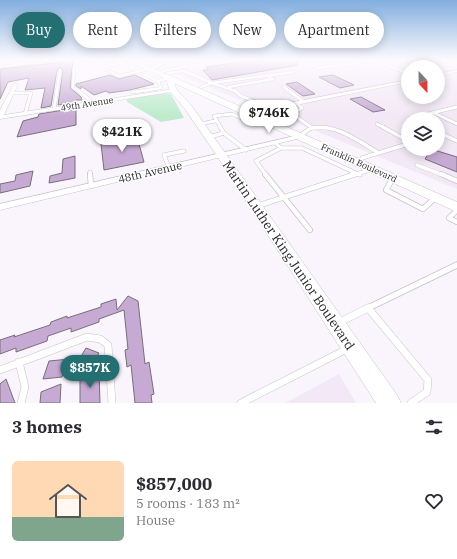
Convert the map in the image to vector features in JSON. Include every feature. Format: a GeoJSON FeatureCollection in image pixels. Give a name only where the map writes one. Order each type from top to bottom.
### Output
{"type":"FeatureCollection","features":[{"type":"Feature","properties":{"kind":"main road","name":"Martin Luther King Junior Boulevard"},"geometry":{"type":"LineString","coordinates":[[169,79],[174,91],[188,107],[208,122],[216,135],[222,156],[389,403]]}},
{"type":"Feature","properties":{"kind":"main road","name":"Franklin Boulevard"},"geometry":{"type":"LineString","coordinates":[[180,79],[207,89],[362,158],[457,198]]}},
{"type":"Feature","properties":{"kind":"main road","name":"Franklin Boulevard"},"geometry":{"type":"LineString","coordinates":[[207,89],[247,113],[305,132],[373,169],[457,207]]}},
{"type":"Feature","properties":{"kind":"main road"},"geometry":{"type":"LineString","coordinates":[[188,107],[193,99],[207,89]]}},
{"type":"Feature","properties":{"kind":"street"},"geometry":{"type":"LineString","coordinates":[[247,113],[401,82]]}},
{"type":"Feature","properties":{"kind":"street"},"geometry":{"type":"LineString","coordinates":[[0,116],[16,84]]}},
{"type":"Feature","properties":{"kind":"street","name":"49th Avenue"},"geometry":{"type":"LineString","coordinates":[[0,116],[25,114],[174,91]]}},
{"type":"Feature","properties":{"kind":"street","name":"48th Avenue"},"geometry":{"type":"LineString","coordinates":[[0,207],[246,150],[278,145],[305,132]]}},
{"type":"Feature","properties":{"kind":"lane"},"geometry":{"type":"LineString","coordinates":[[54,109],[59,79]]}},
{"type":"Feature","properties":{"kind":"lane"},"geometry":{"type":"LineString","coordinates":[[73,79],[73,87],[94,103]]}},
{"type":"Feature","properties":{"kind":"lane"},"geometry":{"type":"LineString","coordinates":[[132,92],[161,88],[156,79]]}},
{"type":"Feature","properties":{"kind":"lane"},"geometry":{"type":"LineString","coordinates":[[158,82],[162,79]]}},
{"type":"Feature","properties":{"kind":"lane"},"geometry":{"type":"LineString","coordinates":[[194,79],[207,89],[273,80],[271,79]]}},
{"type":"Feature","properties":{"kind":"lane"},"geometry":{"type":"LineString","coordinates":[[207,89],[250,79]]}},
{"type":"Feature","properties":{"kind":"lane"},"geometry":{"type":"LineString","coordinates":[[225,87],[234,89],[241,96],[270,108]]}},
{"type":"Feature","properties":{"kind":"lane"},"geometry":{"type":"LineString","coordinates":[[284,87],[304,102]]}},
{"type":"Feature","properties":{"kind":"lane"},"geometry":{"type":"LineString","coordinates":[[12,93],[31,93],[25,114]]}},
{"type":"Feature","properties":{"kind":"lane"},"geometry":{"type":"LineString","coordinates":[[296,103],[302,108],[293,114],[305,132],[327,130],[353,137],[377,152]]}},
{"type":"Feature","properties":{"kind":"lane"},"geometry":{"type":"LineString","coordinates":[[437,112],[457,107]]}},
{"type":"Feature","properties":{"kind":"lane"},"geometry":{"type":"LineString","coordinates":[[450,108],[457,111]]}},
{"type":"Feature","properties":{"kind":"lane"},"geometry":{"type":"LineString","coordinates":[[237,116],[247,113]]}},
{"type":"Feature","properties":{"kind":"lane"},"geometry":{"type":"LineString","coordinates":[[208,122],[214,116],[232,114],[251,122]]}},
{"type":"Feature","properties":{"kind":"lane"},"geometry":{"type":"LineString","coordinates":[[445,118],[457,124]]}},
{"type":"Feature","properties":{"kind":"lane"},"geometry":{"type":"LineString","coordinates":[[377,124],[401,138]]}},
{"type":"Feature","properties":{"kind":"lane"},"geometry":{"type":"LineString","coordinates":[[216,135],[246,150]]}},
{"type":"Feature","properties":{"kind":"lane"},"geometry":{"type":"LineString","coordinates":[[445,135],[457,141]]}},
{"type":"Feature","properties":{"kind":"lane"},"geometry":{"type":"LineString","coordinates":[[362,158],[401,144]]}},
{"type":"Feature","properties":{"kind":"lane"},"geometry":{"type":"LineString","coordinates":[[310,230],[256,163],[256,161],[269,156],[275,151],[278,145],[302,148],[360,175]]}},
{"type":"Feature","properties":{"kind":"lane"},"geometry":{"type":"LineString","coordinates":[[169,168],[164,155],[184,151]]}},
{"type":"Feature","properties":{"kind":"lane"},"geometry":{"type":"LineString","coordinates":[[417,165],[457,181]]}},
{"type":"Feature","properties":{"kind":"lane"},"geometry":{"type":"LineString","coordinates":[[256,206],[360,175],[373,169]]}},
{"type":"Feature","properties":{"kind":"lane"},"geometry":{"type":"LineString","coordinates":[[90,172],[91,186]]}},
{"type":"Feature","properties":{"kind":"lane"},"geometry":{"type":"LineString","coordinates":[[457,210],[449,218],[457,222]]}},
{"type":"Feature","properties":{"kind":"lane"},"geometry":{"type":"LineString","coordinates":[[335,324],[457,265]]}},
{"type":"Feature","properties":{"kind":"lane"},"geometry":{"type":"LineString","coordinates":[[368,308],[428,380],[427,392],[411,403]]}},
{"type":"Feature","properties":{"kind":"lane"},"geometry":{"type":"LineString","coordinates":[[0,370],[86,337],[100,338],[108,345],[112,403]]}},
{"type":"Feature","properties":{"kind":"lane"},"geometry":{"type":"LineString","coordinates":[[241,403],[351,347]]}},
{"type":"Feature","properties":{"kind":"lane"},"geometry":{"type":"LineString","coordinates":[[19,362],[24,387],[22,403]]}},
{"type":"Feature","properties":{"kind":"shaded area"},"geometry":{"type":"Polygon","coordinates":[[[189,79],[401,79],[401,104],[445,104],[445,79],[457,79],[457,189],[189,79]]]}},
{"type":"Feature","properties":{"kind":"shaded area"},"geometry":{"type":"Polygon","coordinates":[[[339,374],[356,403],[285,403],[339,374]]]}},
{"type":"Feature","properties":{"kind":"green space"},"geometry":{"type":"Polygon","coordinates":[[[164,93],[171,94],[184,118],[161,122],[127,102],[127,99],[164,93]]]}},
{"type":"Feature","properties":{"kind":"building"},"geometry":{"type":"Polygon","coordinates":[[[0,79],[25,79],[8,82],[0,99],[0,79]]]}},
{"type":"Feature","properties":{"kind":"building"},"geometry":{"type":"Polygon","coordinates":[[[29,79],[56,79],[51,106],[41,108],[45,88],[25,90],[29,79]]]}},
{"type":"Feature","properties":{"kind":"building"},"geometry":{"type":"Polygon","coordinates":[[[62,79],[71,79],[70,88],[81,97],[82,100],[76,100],[76,102],[58,105],[62,79]]]}},
{"type":"Feature","properties":{"kind":"building"},"geometry":{"type":"Polygon","coordinates":[[[96,79],[143,79],[154,84],[130,90],[109,93],[106,91],[94,95],[81,86],[81,89],[76,86],[76,84],[96,79]]]}},
{"type":"Feature","properties":{"kind":"building"},"geometry":{"type":"Polygon","coordinates":[[[322,79],[341,79],[354,85],[340,88],[322,79]]]}},
{"type":"Feature","properties":{"kind":"building"},"geometry":{"type":"Polygon","coordinates":[[[297,82],[315,94],[303,96],[286,84],[297,82]]]}},
{"type":"Feature","properties":{"kind":"building"},"geometry":{"type":"Polygon","coordinates":[[[361,97],[385,110],[373,112],[350,99],[361,97]]]}},
{"type":"Feature","properties":{"kind":"building"},"geometry":{"type":"Polygon","coordinates":[[[76,108],[76,125],[17,137],[23,121],[38,117],[39,114],[76,108]]]}},
{"type":"Feature","properties":{"kind":"building"},"geometry":{"type":"Polygon","coordinates":[[[137,137],[144,162],[104,170],[101,144],[137,137]]]}},
{"type":"Feature","properties":{"kind":"building"},"geometry":{"type":"Polygon","coordinates":[[[445,153],[457,157],[457,172],[425,159],[427,156],[445,156],[445,153]]]}},
{"type":"Feature","properties":{"kind":"building"},"geometry":{"type":"Polygon","coordinates":[[[75,156],[75,178],[49,183],[50,176],[62,173],[63,159],[75,156]]]}},
{"type":"Feature","properties":{"kind":"building"},"geometry":{"type":"Polygon","coordinates":[[[33,171],[30,186],[0,193],[0,184],[15,181],[16,175],[33,171]]]}},
{"type":"Feature","properties":{"kind":"building"},"geometry":{"type":"Polygon","coordinates":[[[128,296],[138,301],[145,364],[149,362],[154,394],[151,395],[152,403],[135,403],[131,365],[127,367],[125,350],[128,349],[124,310],[99,319],[99,322],[71,332],[71,328],[48,336],[47,341],[16,352],[16,348],[0,354],[0,340],[50,325],[51,322],[67,316],[67,318],[101,307],[101,304],[116,299],[117,310],[128,296]]]}},
{"type":"Feature","properties":{"kind":"building"},"geometry":{"type":"Polygon","coordinates":[[[86,348],[99,353],[89,371],[66,363],[62,377],[43,379],[49,361],[80,358],[86,348]]]}},
{"type":"Feature","properties":{"kind":"building"},"geometry":{"type":"Polygon","coordinates":[[[99,371],[100,403],[80,403],[80,378],[99,371]]]}},
{"type":"Feature","properties":{"kind":"building"},"geometry":{"type":"Polygon","coordinates":[[[6,379],[15,403],[0,403],[0,384],[6,379]]]}},
{"type":"Feature","properties":{"kind":"building"},"geometry":{"type":"Polygon","coordinates":[[[61,384],[60,403],[40,403],[41,392],[61,384]]]}}]}
